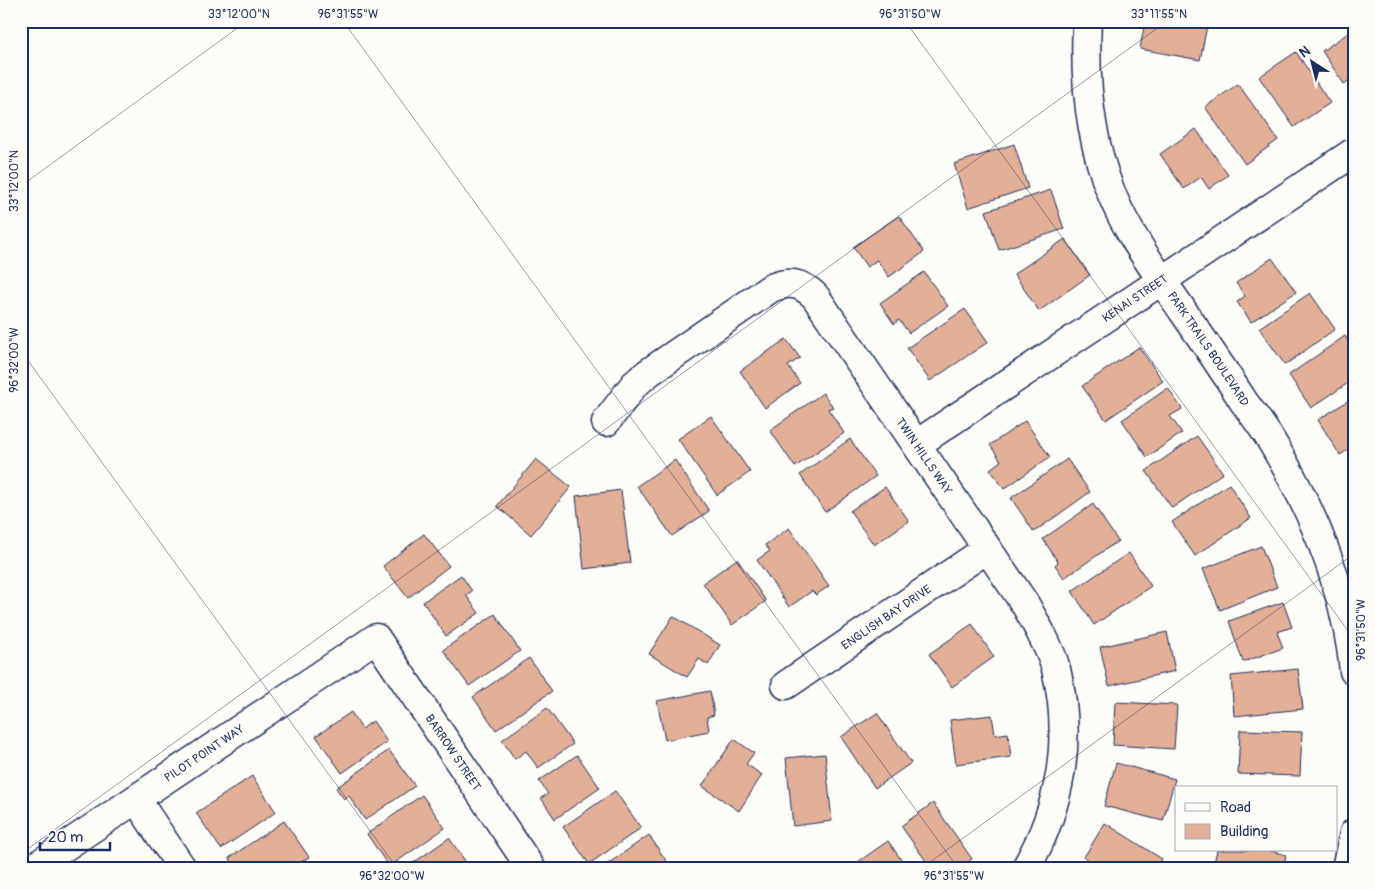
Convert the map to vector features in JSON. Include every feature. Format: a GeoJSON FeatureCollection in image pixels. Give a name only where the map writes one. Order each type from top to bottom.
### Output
{"type":"FeatureCollection","features":[{"type":"Feature","properties":{"kind":"street","name":"PARK TRAILS BOULEVARD"},"geometry":{"type":"LineString","coordinates":[[1087,21],[1085,53],[1093,130],[1112,196],[1127,226],[1162,280],[1276,448],[1314,521],[1333,568],[1342,604],[1354,671]]}},
{"type":"Feature","properties":{"kind":"street","name":"KENAI STREET"},"geometry":{"type":"LineString","coordinates":[[917,444],[1354,152]]}},
{"type":"Feature","properties":{"kind":"street","name":"TWIN HILLS WAY"},"geometry":{"type":"LineString","coordinates":[[606,422],[634,385],[648,373],[771,288],[783,284],[796,284],[808,289],[815,296],[1025,604],[1055,668],[1063,715],[1062,768],[1057,792],[1040,841],[1026,868]]}},
{"type":"Feature","properties":{"kind":"street","name":"ENGLISH BAY DRIVE"},"geometry":{"type":"LineString","coordinates":[[786,685],[987,549]]}},
{"type":"Feature","properties":{"kind":"street","name":"PILOT POINT WAY"},"geometry":{"type":"LineString","coordinates":[[33,868],[376,638]]}},
{"type":"Feature","properties":{"kind":"street","name":"BARROW STREET"},"geometry":{"type":"LineString","coordinates":[[376,638],[531,868]]}},
{"type":"Feature","properties":{"kind":"street"},"geometry":{"type":"LineString","coordinates":[[136,799],[182,868]]}},
{"type":"Feature","properties":{"kind":"street"},"geometry":{"type":"LineString","coordinates":[[1346,868],[1354,833]]}},
{"type":"Feature","properties":{"kind":"building"},"geometry":{"type":"Polygon","coordinates":[[[1145,21],[1208,21],[1200,60],[1140,49],[1145,21]]]}},
{"type":"Feature","properties":{"kind":"building"},"geometry":{"type":"Polygon","coordinates":[[[1354,29],[1354,77],[1344,84],[1322,51],[1354,29]]]}},
{"type":"Feature","properties":{"kind":"building"},"geometry":{"type":"Polygon","coordinates":[[[1296,52],[1330,103],[1294,127],[1259,77],[1296,52]]]}},
{"type":"Feature","properties":{"kind":"building"},"geometry":{"type":"Polygon","coordinates":[[[1238,84],[1278,140],[1245,164],[1205,107],[1238,84]]]}},
{"type":"Feature","properties":{"kind":"building"},"geometry":{"type":"Polygon","coordinates":[[[1196,129],[1228,175],[1209,189],[1201,177],[1184,189],[1160,154],[1196,129]]]}},
{"type":"Feature","properties":{"kind":"building"},"geometry":{"type":"Polygon","coordinates":[[[1014,144],[1028,188],[968,208],[954,164],[1014,144]]]}},
{"type":"Feature","properties":{"kind":"building"},"geometry":{"type":"Polygon","coordinates":[[[1051,190],[1064,229],[999,250],[986,211],[1051,190]]]}},
{"type":"Feature","properties":{"kind":"building"},"geometry":{"type":"Polygon","coordinates":[[[899,216],[924,252],[889,277],[877,260],[867,267],[853,247],[899,216]]]}},
{"type":"Feature","properties":{"kind":"building"},"geometry":{"type":"Polygon","coordinates":[[[1065,239],[1090,275],[1039,311],[1014,274],[1065,239]]]}},
{"type":"Feature","properties":{"kind":"building"},"geometry":{"type":"Polygon","coordinates":[[[1272,258],[1296,292],[1251,322],[1237,302],[1245,296],[1236,283],[1272,258]]]}},
{"type":"Feature","properties":{"kind":"building"},"geometry":{"type":"Polygon","coordinates":[[[924,272],[948,306],[909,333],[899,320],[894,324],[880,303],[924,272]]]}},
{"type":"Feature","properties":{"kind":"building"},"geometry":{"type":"Polygon","coordinates":[[[1310,293],[1335,329],[1285,365],[1259,328],[1310,293]]]}},
{"type":"Feature","properties":{"kind":"building"},"geometry":{"type":"Polygon","coordinates":[[[965,309],[988,342],[930,381],[907,348],[965,309]]]}},
{"type":"Feature","properties":{"kind":"building"},"geometry":{"type":"Polygon","coordinates":[[[1345,336],[1354,349],[1354,379],[1311,408],[1289,375],[1345,336]]]}},
{"type":"Feature","properties":{"kind":"building"},"geometry":{"type":"Polygon","coordinates":[[[786,339],[800,358],[788,366],[800,383],[765,408],[740,371],[786,339]]]}},
{"type":"Feature","properties":{"kind":"building"},"geometry":{"type":"Polygon","coordinates":[[[1139,347],[1163,381],[1106,420],[1082,386],[1139,347]]]}},
{"type":"Feature","properties":{"kind":"building"},"geometry":{"type":"Polygon","coordinates":[[[1168,388],[1182,409],[1170,416],[1182,433],[1147,457],[1122,420],[1168,388]]]}},
{"type":"Feature","properties":{"kind":"building"},"geometry":{"type":"Polygon","coordinates":[[[823,393],[833,407],[828,409],[844,433],[795,467],[770,430],[823,393]]]}},
{"type":"Feature","properties":{"kind":"building"},"geometry":{"type":"Polygon","coordinates":[[[1354,397],[1354,446],[1340,455],[1318,420],[1354,397]]]}},
{"type":"Feature","properties":{"kind":"building"},"geometry":{"type":"Polygon","coordinates":[[[711,416],[750,472],[717,495],[678,439],[711,416]]]}},
{"type":"Feature","properties":{"kind":"building"},"geometry":{"type":"Polygon","coordinates":[[[1025,421],[1050,457],[1004,489],[990,469],[1001,461],[990,445],[1025,421]]]}},
{"type":"Feature","properties":{"kind":"building"},"geometry":{"type":"Polygon","coordinates":[[[1197,436],[1223,473],[1172,508],[1146,471],[1197,436]]]}},
{"type":"Feature","properties":{"kind":"building"},"geometry":{"type":"Polygon","coordinates":[[[850,439],[876,476],[825,512],[800,475],[850,439]]]}},
{"type":"Feature","properties":{"kind":"building"},"geometry":{"type":"Polygon","coordinates":[[[536,459],[571,487],[531,535],[497,506],[536,459]]]}},
{"type":"Feature","properties":{"kind":"building"},"geometry":{"type":"Polygon","coordinates":[[[1067,459],[1090,492],[1034,532],[1011,498],[1067,459]]]}},
{"type":"Feature","properties":{"kind":"building"},"geometry":{"type":"Polygon","coordinates":[[[675,460],[709,511],[672,536],[637,486],[675,460]]]}},
{"type":"Feature","properties":{"kind":"building"},"geometry":{"type":"Polygon","coordinates":[[[1229,484],[1251,518],[1195,556],[1172,522],[1229,484]]]}},
{"type":"Feature","properties":{"kind":"building"},"geometry":{"type":"Polygon","coordinates":[[[885,487],[909,521],[874,545],[850,511],[885,487]]]}},
{"type":"Feature","properties":{"kind":"building"},"geometry":{"type":"Polygon","coordinates":[[[621,490],[630,563],[584,569],[576,496],[621,490]]]}},
{"type":"Feature","properties":{"kind":"building"},"geometry":{"type":"Polygon","coordinates":[[[1093,504],[1118,541],[1064,578],[1055,565],[1058,562],[1043,539],[1093,504]]]}},
{"type":"Feature","properties":{"kind":"building"},"geometry":{"type":"Polygon","coordinates":[[[789,528],[829,586],[816,595],[812,591],[789,607],[757,560],[770,551],[765,545],[789,528]]]}},
{"type":"Feature","properties":{"kind":"building"},"geometry":{"type":"Polygon","coordinates":[[[424,534],[449,566],[408,598],[383,566],[424,534]]]}},
{"type":"Feature","properties":{"kind":"building"},"geometry":{"type":"Polygon","coordinates":[[[1261,546],[1277,587],[1220,610],[1203,569],[1261,546]]]}},
{"type":"Feature","properties":{"kind":"building"},"geometry":{"type":"Polygon","coordinates":[[[1129,553],[1151,586],[1094,625],[1072,591],[1129,553]]]}},
{"type":"Feature","properties":{"kind":"building"},"geometry":{"type":"Polygon","coordinates":[[[737,559],[766,601],[732,625],[703,583],[737,559]]]}},
{"type":"Feature","properties":{"kind":"building"},"geometry":{"type":"Polygon","coordinates":[[[461,575],[472,591],[466,595],[479,613],[446,636],[423,602],[461,575]]]}},
{"type":"Feature","properties":{"kind":"building"},"geometry":{"type":"Polygon","coordinates":[[[1283,602],[1292,627],[1277,632],[1283,648],[1243,662],[1229,621],[1283,602]]]}},
{"type":"Feature","properties":{"kind":"building"},"geometry":{"type":"Polygon","coordinates":[[[495,614],[520,651],[469,686],[443,650],[495,614]]]}},
{"type":"Feature","properties":{"kind":"building"},"geometry":{"type":"Polygon","coordinates":[[[673,616],[720,645],[708,665],[699,659],[687,677],[649,654],[673,616]]]}},
{"type":"Feature","properties":{"kind":"building"},"geometry":{"type":"Polygon","coordinates":[[[972,624],[994,657],[952,687],[929,654],[972,624]]]}},
{"type":"Feature","properties":{"kind":"building"},"geometry":{"type":"Polygon","coordinates":[[[1167,632],[1175,671],[1109,686],[1100,647],[1167,632]]]}},
{"type":"Feature","properties":{"kind":"building"},"geometry":{"type":"Polygon","coordinates":[[[529,658],[552,691],[496,730],[473,697],[529,658]]]}},
{"type":"Feature","properties":{"kind":"building"},"geometry":{"type":"Polygon","coordinates":[[[1298,669],[1303,709],[1234,716],[1231,676],[1298,669]]]}},
{"type":"Feature","properties":{"kind":"building"},"geometry":{"type":"Polygon","coordinates":[[[710,691],[714,715],[707,717],[709,731],[665,740],[657,701],[710,691]]]}},
{"type":"Feature","properties":{"kind":"building"},"geometry":{"type":"Polygon","coordinates":[[[1115,702],[1177,705],[1174,749],[1113,745],[1115,702]]]}},
{"type":"Feature","properties":{"kind":"building"},"geometry":{"type":"Polygon","coordinates":[[[547,708],[573,744],[538,768],[526,751],[515,759],[502,740],[547,708]]]}},
{"type":"Feature","properties":{"kind":"building"},"geometry":{"type":"Polygon","coordinates":[[[351,712],[362,729],[373,721],[387,742],[342,773],[316,736],[351,712]]]}},
{"type":"Feature","properties":{"kind":"building"},"geometry":{"type":"Polygon","coordinates":[[[877,713],[911,763],[875,788],[841,737],[877,713]]]}},
{"type":"Feature","properties":{"kind":"building"},"geometry":{"type":"Polygon","coordinates":[[[992,715],[995,735],[1008,733],[1011,757],[956,764],[950,720],[992,715]]]}},
{"type":"Feature","properties":{"kind":"building"},"geometry":{"type":"Polygon","coordinates":[[[1240,730],[1302,732],[1300,776],[1238,774],[1240,730]]]}},
{"type":"Feature","properties":{"kind":"building"},"geometry":{"type":"Polygon","coordinates":[[[734,739],[754,753],[746,764],[762,775],[739,811],[702,786],[734,739]]]}},
{"type":"Feature","properties":{"kind":"building"},"geometry":{"type":"Polygon","coordinates":[[[389,750],[415,786],[365,820],[349,796],[344,799],[336,788],[389,750]]]}},
{"type":"Feature","properties":{"kind":"building"},"geometry":{"type":"Polygon","coordinates":[[[825,754],[832,821],[793,826],[786,758],[825,754]]]}},
{"type":"Feature","properties":{"kind":"building"},"geometry":{"type":"Polygon","coordinates":[[[577,755],[600,788],[555,819],[541,798],[548,794],[539,781],[577,755]]]}},
{"type":"Feature","properties":{"kind":"building"},"geometry":{"type":"Polygon","coordinates":[[[1116,763],[1175,779],[1163,821],[1104,806],[1116,763]]]}},
{"type":"Feature","properties":{"kind":"building"},"geometry":{"type":"Polygon","coordinates":[[[252,776],[276,812],[221,849],[196,813],[252,776]]]}},
{"type":"Feature","properties":{"kind":"building"},"geometry":{"type":"Polygon","coordinates":[[[615,791],[641,828],[589,864],[563,827],[615,791]]]}},
{"type":"Feature","properties":{"kind":"building"},"geometry":{"type":"Polygon","coordinates":[[[422,795],[445,828],[389,867],[367,834],[422,795]]]}},
{"type":"Feature","properties":{"kind":"building"},"geometry":{"type":"Polygon","coordinates":[[[933,803],[972,859],[960,868],[931,868],[901,826],[933,803]]]}},
{"type":"Feature","properties":{"kind":"building"},"geometry":{"type":"Polygon","coordinates":[[[284,821],[309,857],[292,868],[236,868],[229,858],[284,821]]]}},
{"type":"Feature","properties":{"kind":"building"},"geometry":{"type":"Polygon","coordinates":[[[1105,823],[1162,859],[1157,868],[1102,868],[1084,857],[1105,823]]]}},
{"type":"Feature","properties":{"kind":"building"},"geometry":{"type":"Polygon","coordinates":[[[649,835],[671,868],[602,868],[649,835]]]}},
{"type":"Feature","properties":{"kind":"building"},"geometry":{"type":"Polygon","coordinates":[[[449,838],[470,868],[406,868],[449,838]]]}},
{"type":"Feature","properties":{"kind":"building"},"geometry":{"type":"Polygon","coordinates":[[[888,841],[907,868],[858,868],[855,864],[888,841]]]}},
{"type":"Feature","properties":{"kind":"building"},"geometry":{"type":"Polygon","coordinates":[[[1217,852],[1275,852],[1286,855],[1283,868],[1213,868],[1217,852]]]}}]}
